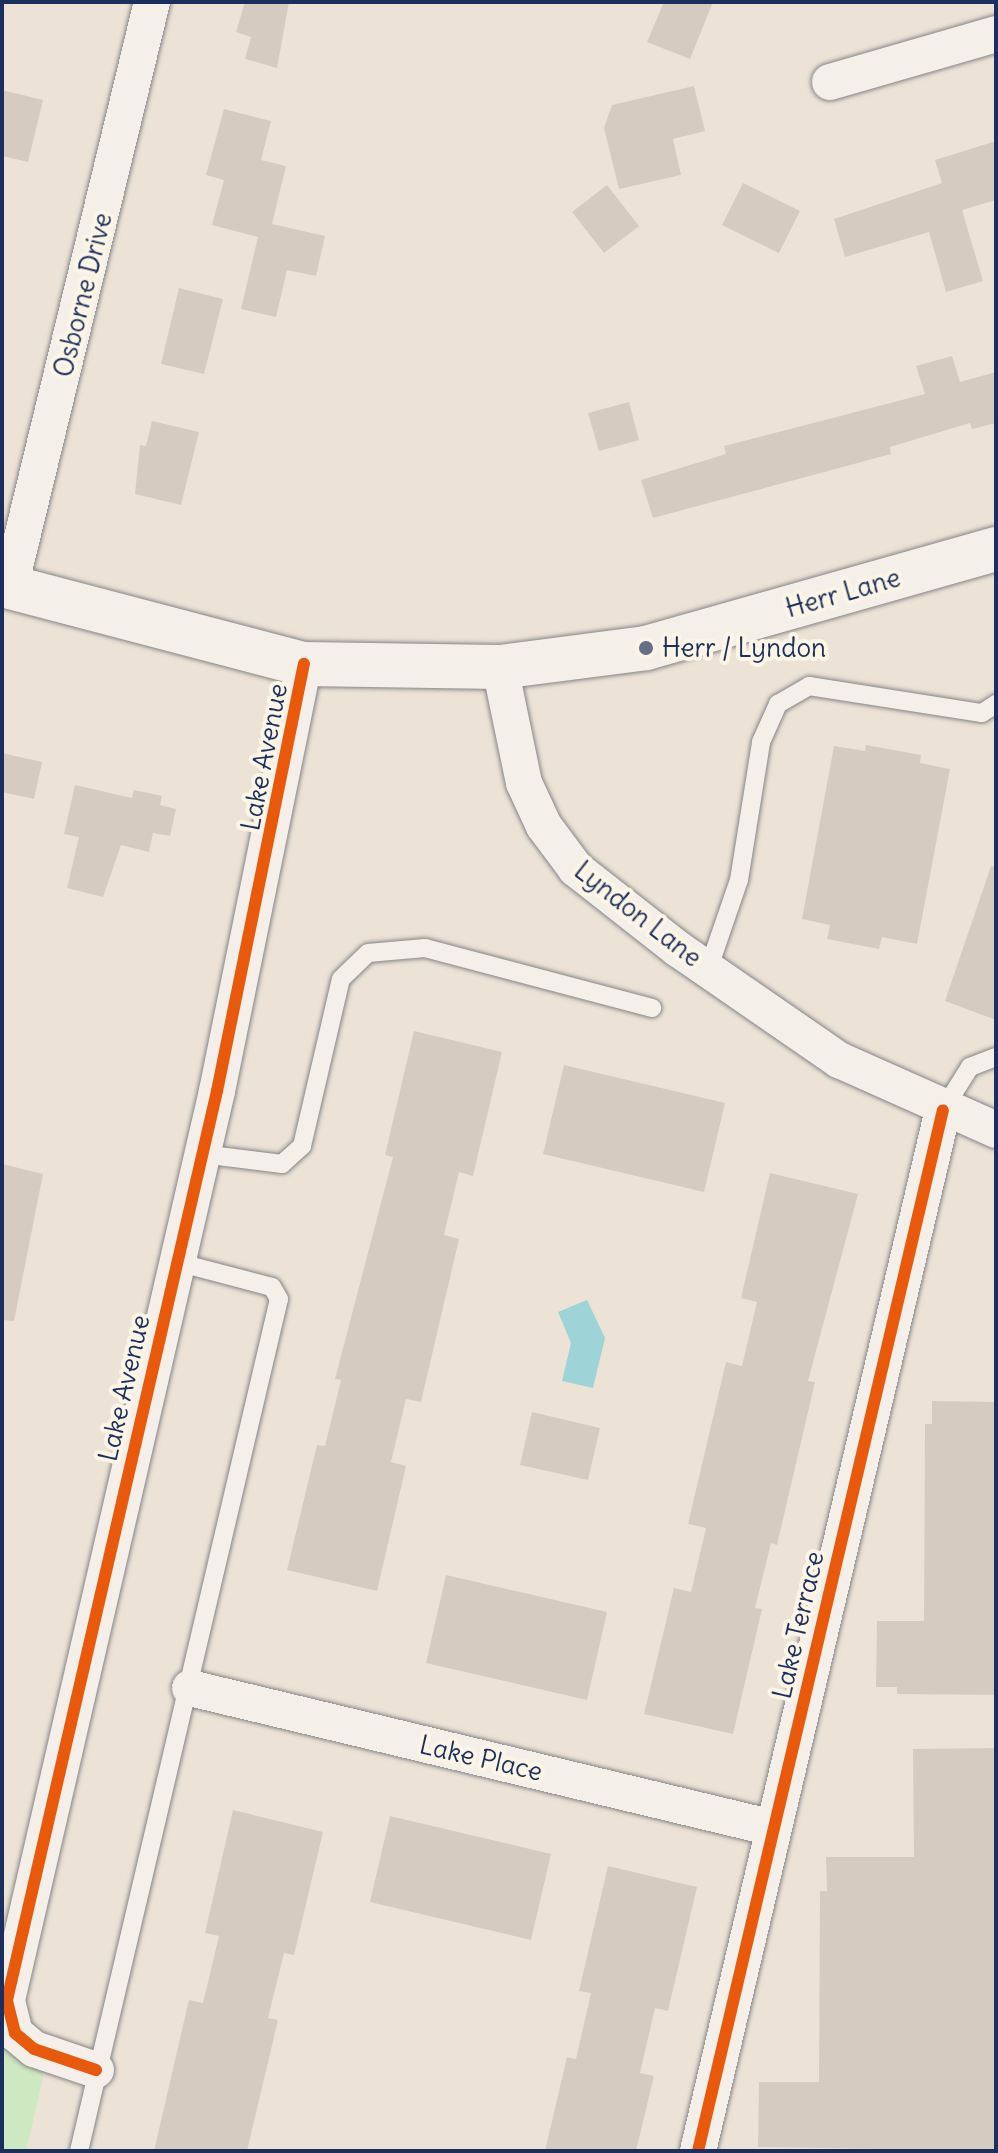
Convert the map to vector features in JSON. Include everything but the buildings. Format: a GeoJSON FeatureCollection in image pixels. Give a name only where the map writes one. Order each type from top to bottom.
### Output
{"type":"FeatureCollection","features":[{"type":"Feature","properties":{"kind":"main road","name":"Herr Lane"},"geometry":{"type":"LineString","coordinates":[[500,667],[646,648],[996,549]]}},
{"type":"Feature","properties":{"kind":"main road"},"geometry":{"type":"LineString","coordinates":[[6,586],[304,664],[500,667]]}},
{"type":"Feature","properties":{"kind":"street","name":"Osborne Drive"},"geometry":{"type":"LineString","coordinates":[[6,586],[152,2]]}},
{"type":"Feature","properties":{"kind":"street"},"geometry":{"type":"LineString","coordinates":[[830,82],[996,34]]}},
{"type":"Feature","properties":{"kind":"street","name":"Lake Avenue"},"geometry":{"type":"LineString","coordinates":[[96,2070],[34,2049],[15,2033],[7,2000],[202,1154],[304,664]]}},
{"type":"Feature","properties":{"kind":"street","name":"Lyndon Lane"},"geometry":{"type":"LineString","coordinates":[[500,667],[524,783],[544,826],[576,869],[708,970],[839,1060],[943,1110],[996,1130]]}},
{"type":"Feature","properties":{"kind":"street","name":"Lake Terrace"},"geometry":{"type":"LineString","coordinates":[[698,2151],[943,1110]]}},
{"type":"Feature","properties":{"kind":"street","name":"Lake Place"},"geometry":{"type":"LineString","coordinates":[[190,1688],[773,1828]]}},
{"type":"Feature","properties":{"kind":"lane"},"geometry":{"type":"LineString","coordinates":[[708,970],[739,880],[761,742],[778,704],[809,686],[982,713],[996,704]]}},
{"type":"Feature","properties":{"kind":"lane"},"geometry":{"type":"LineString","coordinates":[[202,1154],[282,1164],[302,1146],[341,979],[368,953],[425,948],[652,1008]]}},
{"type":"Feature","properties":{"kind":"lane"},"geometry":{"type":"LineString","coordinates":[[943,1110],[970,1067],[996,1057]]}},
{"type":"Feature","properties":{"kind":"lane"},"geometry":{"type":"LineString","coordinates":[[79,2151],[279,1299],[272,1287],[177,1262]]}},
{"type":"Feature","properties":{"kind":"green space"},"geometry":{"type":"Polygon","coordinates":[[[2,1999],[48,2056],[26,2151],[2,2151],[2,1999]]]}},
{"type":"Feature","properties":{"kind":"water"},"geometry":{"type":"Polygon","coordinates":[[[587,1300],[605,1338],[593,1388],[562,1381],[571,1343],[558,1312],[587,1300]]]}},
{"type":"Feature","properties":{"kind":"cycle path"},"geometry":{"type":"LineString","coordinates":[[96,2070],[34,2049],[15,2033],[7,2000],[217,1091],[304,664]]}},
{"type":"Feature","properties":{"kind":"cycle path"},"geometry":{"type":"LineString","coordinates":[[698,2151],[943,1110]]}},
{"type":"Feature","properties":{"kind":"place","name":"Herr / Lyndon"},"geometry":{"type":"Point","coordinates":[646,648]}}]}
